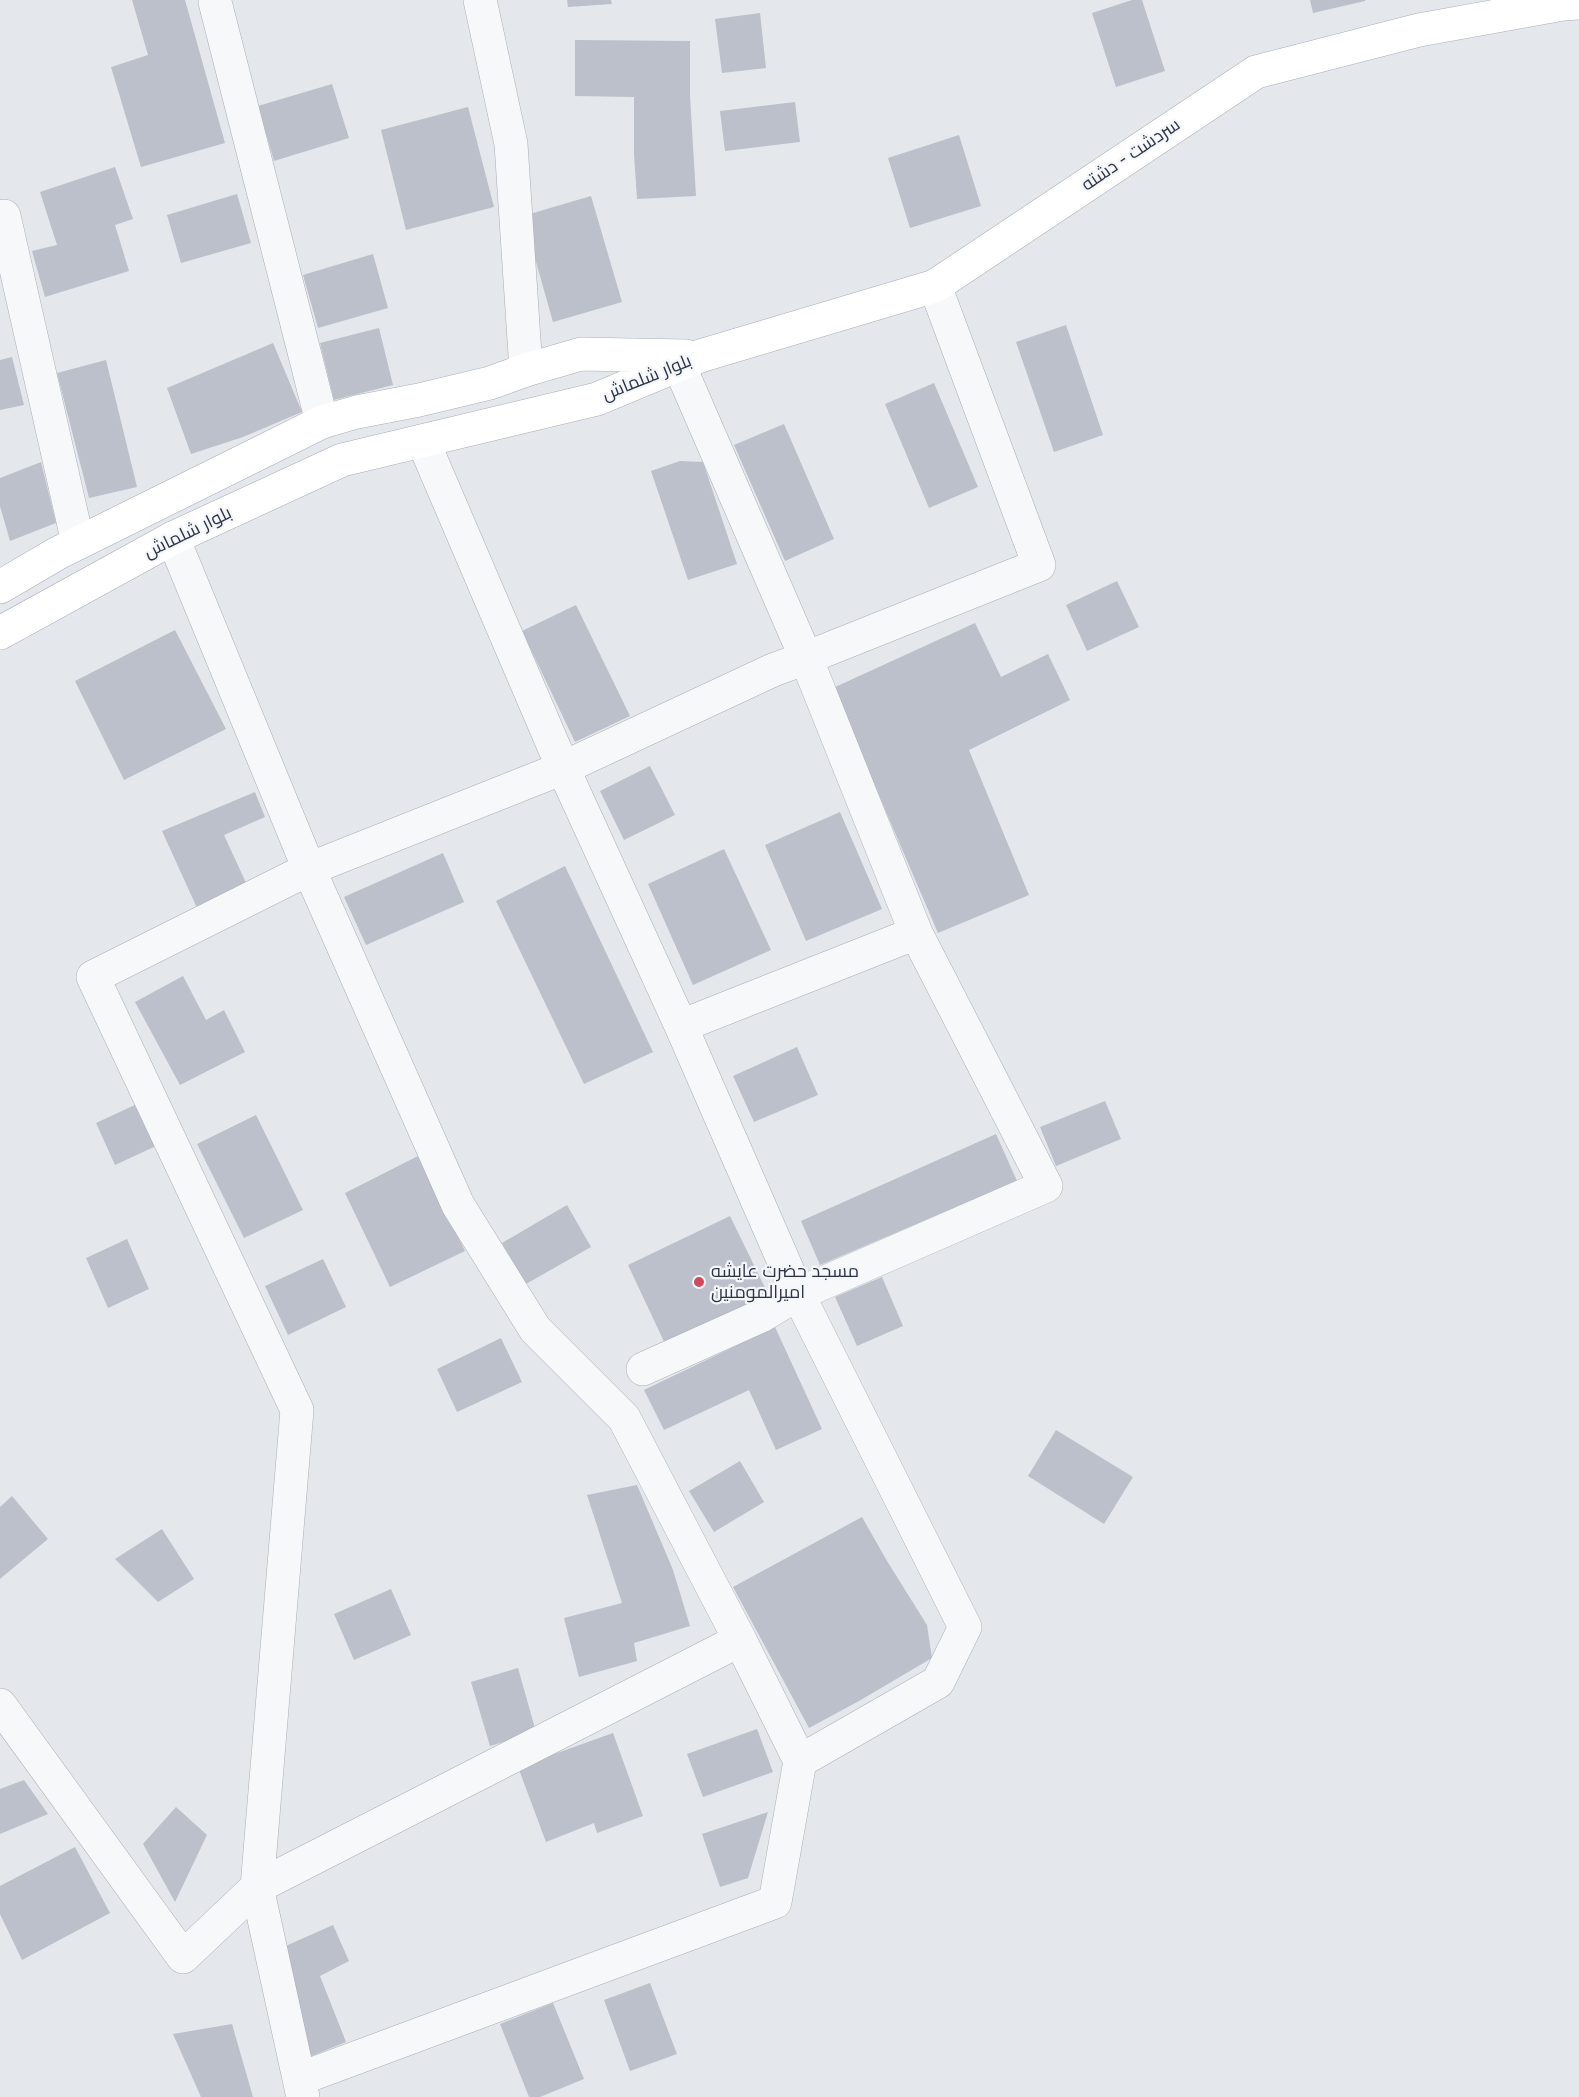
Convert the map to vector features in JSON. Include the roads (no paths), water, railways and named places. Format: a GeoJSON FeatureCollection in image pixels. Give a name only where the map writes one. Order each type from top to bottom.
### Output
{"type":"FeatureCollection","features":[{"type":"Feature","properties":{"kind":"main road","name":"سردشت - دشته"},"geometry":{"type":"LineString","coordinates":[[690,361],[935,286],[1256,72],[1419,30],[1579,3]]}},
{"type":"Feature","properties":{"kind":"main road","name":"بلوار شلماش"},"geometry":{"type":"LineString","coordinates":[[0,587],[78,543],[322,422],[357,412],[475,387],[581,354],[690,361]]}},
{"type":"Feature","properties":{"kind":"main road","name":"بلوار شلماش"},"geometry":{"type":"LineString","coordinates":[[0,633],[173,538],[342,460],[597,399],[690,361]]}},
{"type":"Feature","properties":{"kind":"main road"},"geometry":{"type":"LineString","coordinates":[[475,387],[502,422]]}},
{"type":"Feature","properties":{"kind":"main road"},"geometry":{"type":"LineString","coordinates":[[469,430],[470,404],[475,387]]}},
{"type":"Feature","properties":{"kind":"street"},"geometry":{"type":"LineString","coordinates":[[480,0],[511,144],[526,370]]}},
{"type":"Feature","properties":{"kind":"street"},"geometry":{"type":"LineString","coordinates":[[215,2],[322,422]]}},
{"type":"Feature","properties":{"kind":"street"},"geometry":{"type":"LineString","coordinates":[[4,216],[78,543]]}},
{"type":"Feature","properties":{"kind":"street"},"geometry":{"type":"LineString","coordinates":[[173,538],[309,868],[458,1206],[535,1329],[624,1418],[800,1761],[775,1902],[301,2088],[257,1887],[297,1410],[93,977],[309,868],[563,768],[772,670],[1039,565],[935,286]]}},
{"type":"Feature","properties":{"kind":"street"},"geometry":{"type":"LineString","coordinates":[[643,1369],[761,1316],[798,1294],[1046,1186],[916,933],[690,361]]}},
{"type":"Feature","properties":{"kind":"street"},"geometry":{"type":"LineString","coordinates":[[423,441],[563,768],[681,1026],[798,1294],[965,1627],[938,1682],[800,1761]]}},
{"type":"Feature","properties":{"kind":"street"},"geometry":{"type":"LineString","coordinates":[[681,1026],[916,933]]}},
{"type":"Feature","properties":{"kind":"street"},"geometry":{"type":"LineString","coordinates":[[0,1705],[183,1957],[257,1887],[740,1641]]}},
{"type":"Feature","properties":{"kind":"place","name":"مسجد حضرت عایشه امیرالمومنین"},"geometry":{"type":"Point","coordinates":[699,1282]}}]}
